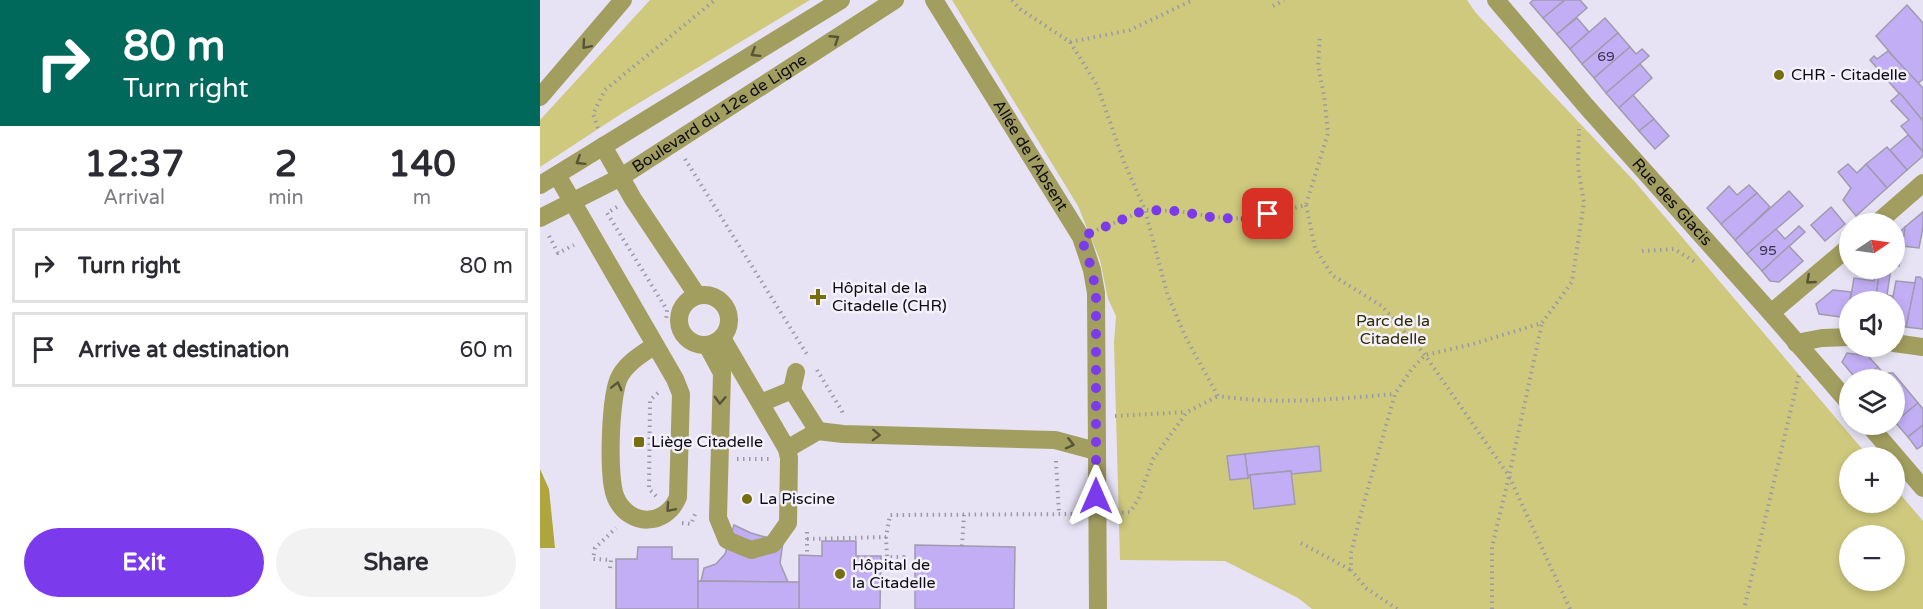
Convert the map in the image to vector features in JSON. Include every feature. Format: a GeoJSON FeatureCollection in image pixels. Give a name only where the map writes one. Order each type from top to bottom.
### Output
{"type":"FeatureCollection","features":[{"type":"Feature","properties":{"kind":"street"},"geometry":{"type":"LineString","coordinates":[[540,97],[623,0]]}},
{"type":"Feature","properties":{"kind":"street","name":"Boulevard du 12e de Ligne"},"geometry":{"type":"LineString","coordinates":[[540,185],[841,0]]}},
{"type":"Feature","properties":{"kind":"street","name":"Boulevard du 12e de Ligne"},"geometry":{"type":"LineString","coordinates":[[540,218],[616,180],[895,0]]}},
{"type":"Feature","properties":{"kind":"street","name":"Allée de l'Absent"},"geometry":{"type":"LineString","coordinates":[[934,0],[1081,237],[1092,270],[1096,293],[1096,608]]}},
{"type":"Feature","properties":{"kind":"street","name":"Rue des Glacis"},"geometry":{"type":"LineString","coordinates":[[1496,0],[1586,106],[1839,392]]}},
{"type":"Feature","properties":{"kind":"street"},"geometry":{"type":"LineString","coordinates":[[603,146],[616,180],[691,299]]}},
{"type":"Feature","properties":{"kind":"street"},"geometry":{"type":"LineString","coordinates":[[557,175],[675,379],[681,394],[678,497],[674,507],[662,517],[642,520],[621,507],[612,486],[613,402],[619,377],[632,361],[654,346]]}},
{"type":"Feature","properties":{"kind":"street"},"geometry":{"type":"LineString","coordinates":[[1889,213],[1923,183]]}},
{"type":"Feature","properties":{"kind":"street"},"geometry":{"type":"LineString","coordinates":[[1771,313],[1839,255]]}},
{"type":"Feature","properties":{"kind":"street"},"geometry":{"type":"LineString","coordinates":[[707,294],[717,297],[725,305],[729,324],[714,341],[697,344],[688,339],[682,331],[679,321],[681,311],[691,299],[707,294]]}},
{"type":"Feature","properties":{"kind":"street"},"geometry":{"type":"LineString","coordinates":[[1796,343],[1839,337]]}},
{"type":"Feature","properties":{"kind":"street"},"geometry":{"type":"LineString","coordinates":[[714,341],[761,403],[788,454],[788,523],[773,544],[751,550],[727,540],[718,518],[722,373],[714,341]]}},
{"type":"Feature","properties":{"kind":"street"},"geometry":{"type":"LineString","coordinates":[[1905,346],[1923,348]]}},
{"type":"Feature","properties":{"kind":"street"},"geometry":{"type":"LineString","coordinates":[[796,372],[792,390],[818,431]]}},
{"type":"Feature","properties":{"kind":"street"},"geometry":{"type":"LineString","coordinates":[[761,403],[792,390]]}},
{"type":"Feature","properties":{"kind":"street"},"geometry":{"type":"LineString","coordinates":[[788,454],[818,431],[843,434],[1055,440],[1096,451]]}},
{"type":"Feature","properties":{"kind":"street"},"geometry":{"type":"LineString","coordinates":[[1877,435],[1923,488]]}},
{"type":"Feature","properties":{"kind":"path"},"geometry":{"type":"LineString","coordinates":[[603,146],[593,114],[605,90],[715,0]]}},
{"type":"Feature","properties":{"kind":"path"},"geometry":{"type":"LineString","coordinates":[[1011,0],[1020,9],[1070,42],[1097,85],[1124,162],[1145,210],[1167,293],[1185,336],[1218,396]]}},
{"type":"Feature","properties":{"kind":"path"},"geometry":{"type":"LineString","coordinates":[[1070,42],[1130,30],[1193,0]]}},
{"type":"Feature","properties":{"kind":"path"},"geometry":{"type":"LineString","coordinates":[[1273,6],[1284,0]]}},
{"type":"Feature","properties":{"kind":"path"},"geometry":{"type":"LineString","coordinates":[[1320,35],[1318,66],[1328,133],[1306,205],[1315,248],[1332,275],[1382,306],[1425,355],[1509,476],[1570,609]]}},
{"type":"Feature","properties":{"kind":"path"},"geometry":{"type":"LineString","coordinates":[[1492,609],[1491,547],[1542,323],[1572,282],[1584,202],[1578,168],[1580,114],[1586,106]]}},
{"type":"Feature","properties":{"kind":"path"},"geometry":{"type":"LineString","coordinates":[[1081,237],[1145,210],[1177,211],[1216,218],[1249,219],[1306,205]]}},
{"type":"Feature","properties":{"kind":"path"},"geometry":{"type":"LineString","coordinates":[[1642,251],[1674,249],[1700,264]]}},
{"type":"Feature","properties":{"kind":"path"},"geometry":{"type":"LineString","coordinates":[[1351,570],[1351,553],[1358,523],[1395,394],[1411,370],[1425,355],[1473,344],[1542,323]]}},
{"type":"Feature","properties":{"kind":"path"},"geometry":{"type":"LineString","coordinates":[[1745,605],[1800,374],[1810,359]]}},
{"type":"Feature","properties":{"kind":"path"},"geometry":{"type":"LineString","coordinates":[[1096,417],[1187,412],[1218,396],[1250,401],[1333,400],[1395,394]]}},
{"type":"Feature","properties":{"kind":"path"},"geometry":{"type":"LineString","coordinates":[[881,566],[903,565],[904,557],[886,556],[886,537],[890,515],[1130,512],[1138,500],[1153,459],[1187,412]]}},
{"type":"Feature","properties":{"kind":"path"},"geometry":{"type":"LineString","coordinates":[[1055,440],[1059,514]]}},
{"type":"Feature","properties":{"kind":"path"},"geometry":{"type":"LineString","coordinates":[[718,459],[788,454]]}},
{"type":"Feature","properties":{"kind":"path"},"geometry":{"type":"LineString","coordinates":[[610,568],[610,560],[593,559],[595,548],[629,514]]}},
{"type":"Feature","properties":{"kind":"path"},"geometry":{"type":"LineString","coordinates":[[962,546],[964,515]]}},
{"type":"Feature","properties":{"kind":"path"},"geometry":{"type":"LineString","coordinates":[[807,539],[886,537]]}},
{"type":"Feature","properties":{"kind":"path"},"geometry":{"type":"LineString","coordinates":[[1301,543],[1351,570],[1366,588],[1397,609]]}},
{"type":"Feature","properties":{"kind":"green space"},"geometry":{"type":"Polygon","coordinates":[[[650,0],[810,0],[624,112],[540,167],[540,120],[650,0]]]}},
{"type":"Feature","properties":{"kind":"green space","name":"Parc de la Citadelle"},"geometry":{"type":"Polygon","coordinates":[[[952,0],[1467,0],[1476,13],[1636,183],[1839,422],[1839,435],[1850,435],[1860,447],[1839,447],[1839,513],[1905,513],[1905,500],[1923,521],[1923,609],[1312,609],[1298,598],[1225,561],[1120,560],[1114,343],[1116,316],[1108,299],[1100,260],[1078,206],[952,0]]]}},
{"type":"Feature","properties":{"kind":"shaded area"},"geometry":{"type":"Polygon","coordinates":[[[540,469],[549,489],[555,548],[540,548],[540,469]]]}},
{"type":"Feature","properties":{"kind":"building"},"geometry":{"type":"Polygon","coordinates":[[[1533,0],[1565,0],[1543,18],[1530,3],[1533,0]]]}},
{"type":"Feature","properties":{"kind":"building"},"geometry":{"type":"Polygon","coordinates":[[[1565,0],[1580,0],[1587,8],[1557,34],[1543,18],[1565,0]]]}},
{"type":"Feature","properties":{"kind":"building"},"geometry":{"type":"Polygon","coordinates":[[[1907,5],[1923,23],[1923,79],[1917,84],[1876,36],[1907,5]]]}},
{"type":"Feature","properties":{"kind":"building"},"geometry":{"type":"Polygon","coordinates":[[[1577,18],[1589,32],[1570,49],[1557,34],[1577,18]]]}},
{"type":"Feature","properties":{"kind":"building"},"geometry":{"type":"Polygon","coordinates":[[[1605,18],[1618,33],[1582,64],[1570,49],[1605,18]]]}},
{"type":"Feature","properties":{"kind":"building"},"geometry":{"type":"Polygon","coordinates":[[[1618,33],[1630,47],[1594,78],[1582,64],[1618,33]]]}},
{"type":"Feature","properties":{"kind":"building"},"geometry":{"type":"Polygon","coordinates":[[[1630,47],[1636,54],[1642,49],[1649,56],[1606,93],[1594,78],[1630,47]]]}},
{"type":"Feature","properties":{"kind":"building"},"geometry":{"type":"Polygon","coordinates":[[[1888,51],[1923,88],[1923,121],[1870,60],[1874,56],[1877,59],[1888,51]]]}},
{"type":"Feature","properties":{"kind":"building"},"geometry":{"type":"Polygon","coordinates":[[[1640,64],[1652,78],[1619,108],[1606,93],[1640,64]]]}},
{"type":"Feature","properties":{"kind":"building"},"geometry":{"type":"Polygon","coordinates":[[[1900,93],[1923,121],[1923,152],[1901,126],[1909,120],[1891,101],[1900,93]]]}},
{"type":"Feature","properties":{"kind":"building"},"geometry":{"type":"Polygon","coordinates":[[[1633,95],[1654,119],[1639,131],[1619,108],[1633,95]]]}},
{"type":"Feature","properties":{"kind":"building"},"geometry":{"type":"Polygon","coordinates":[[[1654,119],[1669,136],[1655,149],[1639,131],[1654,119]]]}},
{"type":"Feature","properties":{"kind":"building"},"geometry":{"type":"Polygon","coordinates":[[[1908,135],[1923,152],[1923,156],[1907,170],[1890,150],[1908,135]]]}},
{"type":"Feature","properties":{"kind":"building"},"geometry":{"type":"Polygon","coordinates":[[[1887,147],[1907,170],[1887,188],[1866,164],[1887,147]]]}},
{"type":"Feature","properties":{"kind":"building"},"geometry":{"type":"Polygon","coordinates":[[[1848,164],[1857,173],[1866,164],[1887,188],[1859,213],[1854,213],[1843,200],[1851,188],[1838,172],[1848,164]]]}},
{"type":"Feature","properties":{"kind":"building"},"geometry":{"type":"Polygon","coordinates":[[[1749,185],[1757,193],[1721,224],[1707,208],[1729,186],[1737,195],[1749,185]]]}},
{"type":"Feature","properties":{"kind":"building"},"geometry":{"type":"Polygon","coordinates":[[[1789,191],[1803,206],[1747,254],[1735,240],[1789,191]]]}},
{"type":"Feature","properties":{"kind":"building"},"geometry":{"type":"Polygon","coordinates":[[[1757,193],[1770,207],[1735,240],[1721,224],[1757,193]]]}},
{"type":"Feature","properties":{"kind":"building"},"geometry":{"type":"Polygon","coordinates":[[[1831,207],[1839,217],[1839,229],[1825,241],[1811,225],[1831,207]]]}},
{"type":"Feature","properties":{"kind":"building"},"geometry":{"type":"Polygon","coordinates":[[[1923,212],[1919,248],[1905,246],[1905,227],[1923,212]]]}},
{"type":"Feature","properties":{"kind":"building"},"geometry":{"type":"Polygon","coordinates":[[[1799,226],[1805,232],[1762,271],[1747,254],[1776,229],[1785,239],[1799,226]]]}},
{"type":"Feature","properties":{"kind":"building"},"geometry":{"type":"Polygon","coordinates":[[[1789,246],[1803,261],[1779,282],[1770,281],[1762,271],[1789,246]]]}},
{"type":"Feature","properties":{"kind":"building"},"geometry":{"type":"Polygon","coordinates":[[[1916,277],[1923,280],[1923,329],[1906,327],[1916,277]]]}},
{"type":"Feature","properties":{"kind":"building"},"geometry":{"type":"Polygon","coordinates":[[[1854,279],[1874,281],[1878,279],[1877,291],[1852,291],[1854,279]]]}},
{"type":"Feature","properties":{"kind":"building"},"geometry":{"type":"Polygon","coordinates":[[[1878,279],[1889,279],[1888,291],[1877,291],[1878,279]]]}},
{"type":"Feature","properties":{"kind":"building"},"geometry":{"type":"Polygon","coordinates":[[[1896,281],[1915,283],[1906,327],[1905,291],[1894,291],[1896,281]]]}},
{"type":"Feature","properties":{"kind":"building"},"geometry":{"type":"Polygon","coordinates":[[[1833,290],[1842,291],[1839,291],[1839,317],[1819,314],[1816,304],[1833,290]]]}},
{"type":"Feature","properties":{"kind":"building"},"geometry":{"type":"Polygon","coordinates":[[[1845,357],[1869,357],[1878,367],[1876,369],[1848,369],[1842,362],[1845,357]]]}},
{"type":"Feature","properties":{"kind":"building"},"geometry":{"type":"Polygon","coordinates":[[[1905,387],[1918,403],[1905,414],[1905,387]]]}},
{"type":"Feature","properties":{"kind":"building"},"geometry":{"type":"Polygon","coordinates":[[[1918,403],[1923,409],[1923,425],[1908,437],[1905,434],[1905,414],[1918,403]]]}},
{"type":"Feature","properties":{"kind":"building"},"geometry":{"type":"Polygon","coordinates":[[[1923,425],[1923,445],[1917,449],[1908,437],[1923,425]]]}},
{"type":"Feature","properties":{"kind":"building"},"geometry":{"type":"Polygon","coordinates":[[[1319,446],[1321,471],[1292,474],[1291,471],[1250,475],[1248,478],[1245,454],[1319,446]]]}},
{"type":"Feature","properties":{"kind":"building"},"geometry":{"type":"Polygon","coordinates":[[[1245,454],[1248,478],[1230,480],[1227,456],[1245,454]]]}},
{"type":"Feature","properties":{"kind":"building"},"geometry":{"type":"Polygon","coordinates":[[[1291,471],[1295,504],[1254,509],[1250,475],[1291,471]]]}},
{"type":"Feature","properties":{"kind":"building"},"geometry":{"type":"Polygon","coordinates":[[[734,525],[751,533],[783,542],[780,563],[788,582],[701,581],[704,568],[716,564],[725,554],[734,525]]]}},
{"type":"Feature","properties":{"kind":"building","name":"Hôpital de la Citadelle"},"geometry":{"type":"Polygon","coordinates":[[[822,541],[856,541],[856,556],[881,556],[880,609],[799,609],[799,555],[822,556],[822,541]]]}},
{"type":"Feature","properties":{"kind":"building"},"geometry":{"type":"Polygon","coordinates":[[[915,545],[1015,547],[1014,609],[915,609],[915,545]]]}},
{"type":"Feature","properties":{"kind":"building"},"geometry":{"type":"Polygon","coordinates":[[[638,547],[672,547],[672,559],[698,559],[698,609],[616,609],[616,559],[637,559],[638,547]]]}},
{"type":"Feature","properties":{"kind":"building"},"geometry":{"type":"Polygon","coordinates":[[[698,581],[799,582],[799,609],[698,609],[698,581]]]}},
{"type":"Feature","properties":{"kind":"place","name":"CHR - Citadelle"},"geometry":{"type":"Point","coordinates":[1779,75]}},
{"type":"Feature","properties":{"kind":"place","name":"Hôpital de la Citadelle (CHR)"},"geometry":{"type":"Point","coordinates":[818,297]}},
{"type":"Feature","properties":{"kind":"place","name":"Liège Citadelle"},"geometry":{"type":"Point","coordinates":[639,442]}},
{"type":"Feature","properties":{"kind":"place","name":"La Piscine"},"geometry":{"type":"Point","coordinates":[747,499]}},
{"type":"Feature","properties":{"kind":"place","name":"Hôpital de la Citadelle"},"geometry":{"type":"Point","coordinates":[840,574]}},
{"type":"Feature","properties":{"kind":"route"},"geometry":{"type":"LineString","coordinates":[[1096,496],[1096,293],[1092,270],[1081,237],[1145,210],[1177,211],[1216,218],[1249,219],[1268,214]]}}]}
